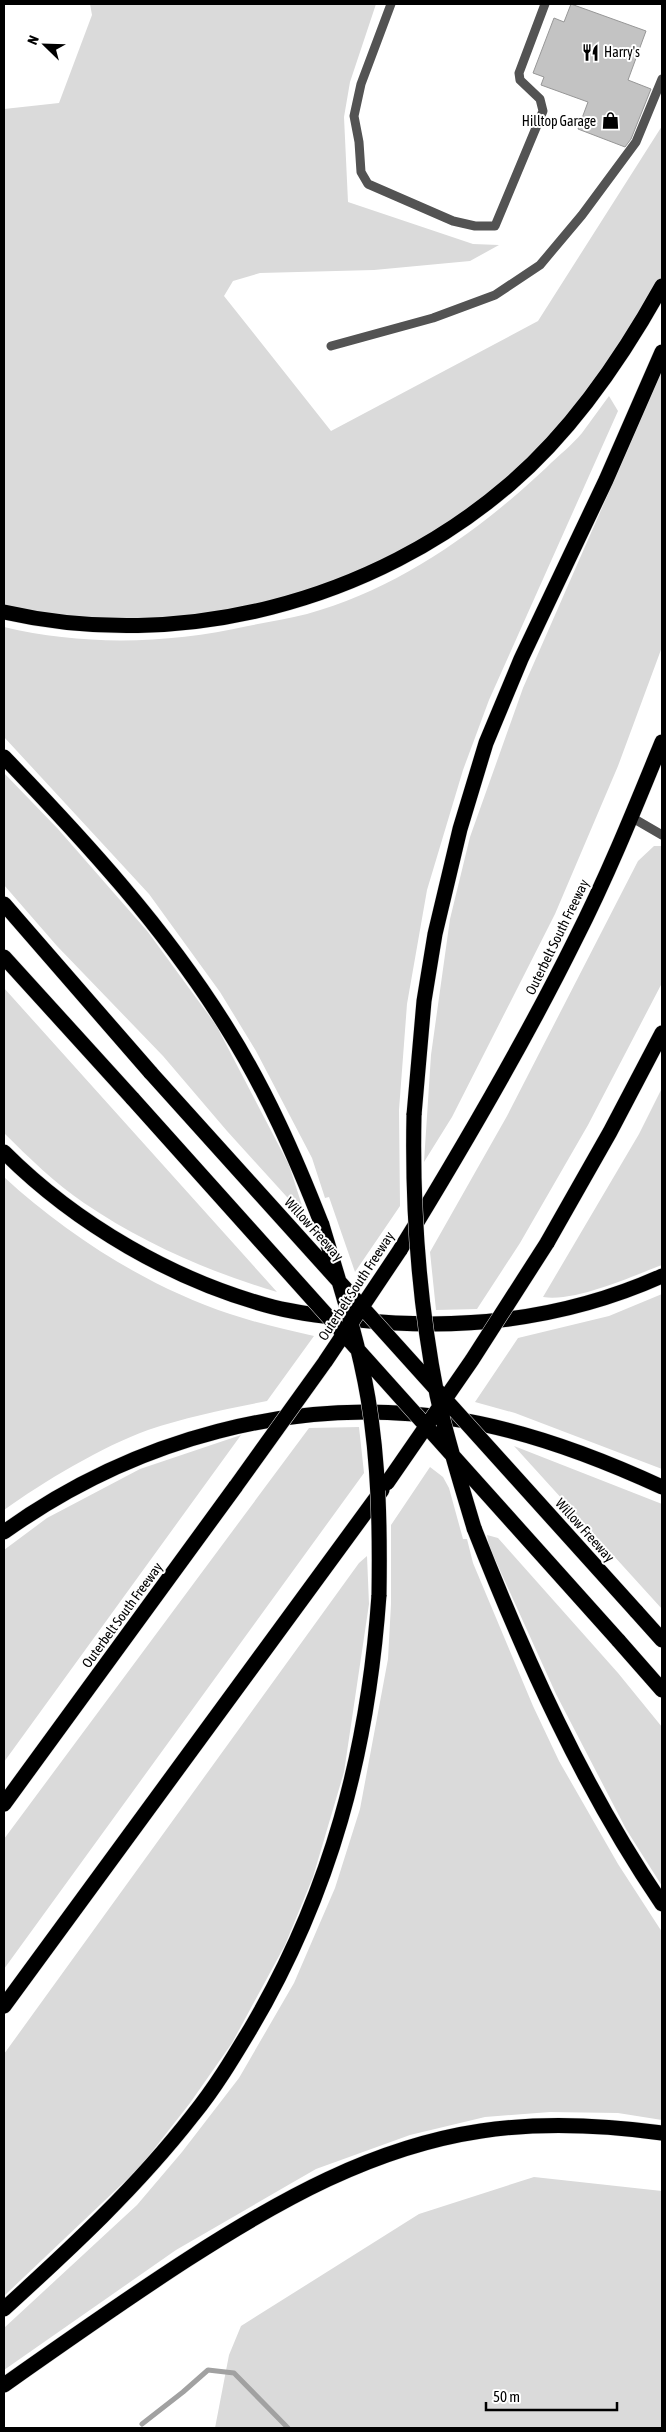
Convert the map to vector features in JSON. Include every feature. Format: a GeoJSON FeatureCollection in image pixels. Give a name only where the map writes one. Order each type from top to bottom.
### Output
{"type":"FeatureCollection","features":[{"type":"Feature","properties":{"kind":"highway"},"geometry":{"type":"LineString","coordinates":[[4,612],[28,617],[116,625],[179,624],[247,613],[295,602],[350,583],[391,564],[441,536],[476,512],[511,484],[562,434],[616,363],[662,286]]}},
{"type":"Feature","properties":{"kind":"highway"},"geometry":{"type":"LineString","coordinates":[[662,352],[606,480],[521,659],[486,743],[460,829],[435,934],[424,1001],[414,1115],[414,1212],[428,1344],[438,1398],[474,1528],[506,1609],[571,1748],[618,1834],[662,1904]]}},
{"type":"Feature","properties":{"kind":"highway","name":"Outerbelt South Freeway"},"geometry":{"type":"LineString","coordinates":[[4,1804],[325,1362],[400,1250],[477,1124],[576,939],[631,817],[662,742]]}},
{"type":"Feature","properties":{"kind":"highway"},"geometry":{"type":"LineString","coordinates":[[4,757],[102,860],[188,970],[227,1028],[258,1080],[287,1139],[322,1225],[346,1304],[368,1397],[376,1457],[380,1524],[379,1595],[375,1658],[367,1712],[350,1788],[328,1863],[308,1918],[286,1966],[229,2065],[189,2120],[118,2202],[4,2309]]}},
{"type":"Feature","properties":{"kind":"highway","name":"Willow Freeway"},"geometry":{"type":"LineString","coordinates":[[4,904],[151,1072],[662,1640]]}},
{"type":"Feature","properties":{"kind":"highway"},"geometry":{"type":"LineString","coordinates":[[4,957],[662,1690]]}},
{"type":"Feature","properties":{"kind":"highway"},"geometry":{"type":"LineString","coordinates":[[4,2006],[387,1482],[472,1360],[547,1243],[610,1132],[662,1033]]}},
{"type":"Feature","properties":{"kind":"highway"},"geometry":{"type":"LineString","coordinates":[[4,1152],[51,1193],[94,1224],[137,1251],[185,1275],[234,1294],[273,1307],[320,1316],[391,1324],[453,1325],[525,1318],[581,1306],[636,1288],[662,1276]]}},
{"type":"Feature","properties":{"kind":"highway"},"geometry":{"type":"LineString","coordinates":[[4,1532],[71,1488],[179,1441],[236,1426],[295,1416],[353,1413],[454,1419],[564,1448],[662,1487]]}},
{"type":"Feature","properties":{"kind":"highway"},"geometry":{"type":"LineString","coordinates":[[4,2385],[149,2284],[239,2226],[300,2191],[358,2165],[430,2142],[481,2131],[532,2126],[585,2126],[662,2133]]}},
{"type":"Feature","properties":{"kind":"lane"},"geometry":{"type":"LineString","coordinates":[[391,4],[361,84],[354,116],[361,172],[368,184],[397,197],[453,221],[487,228],[495,226],[543,111],[540,99],[520,80],[519,73],[545,4]]}},
{"type":"Feature","properties":{"kind":"lane"},"geometry":{"type":"LineString","coordinates":[[331,346],[433,318],[495,295],[540,265],[582,215],[636,142],[662,78]]}},
{"type":"Feature","properties":{"kind":"lane"},"geometry":{"type":"LineString","coordinates":[[631,817],[662,835]]}},
{"type":"Feature","properties":{"kind":"shaded area"},"geometry":{"type":"Polygon","coordinates":[[[90,4],[376,4],[350,82],[344,117],[348,202],[473,244],[499,245],[470,261],[374,270],[260,273],[233,281],[224,296],[331,431],[538,321],[662,126],[662,286],[616,363],[511,484],[350,583],[179,623],[4,612],[4,109],[59,103],[92,15],[90,4]]]}},
{"type":"Feature","properties":{"kind":"shaded area"},"geometry":{"type":"Polygon","coordinates":[[[662,371],[662,647],[618,766],[555,914],[452,1117],[424,1162],[431,1055],[450,919],[470,837],[523,688],[662,371]]]}},
{"type":"Feature","properties":{"kind":"shaded area"},"geometry":{"type":"Polygon","coordinates":[[[609,396],[618,411],[489,700],[463,770],[427,890],[407,1004],[399,1110],[400,1206],[355,1272],[329,1197],[325,1198],[312,1158],[256,1051],[220,992],[149,894],[4,737],[4,627],[34,633],[95,640],[156,639],[218,632],[285,619],[341,603],[405,573],[436,555],[494,513],[574,442],[609,396]]]}},
{"type":"Feature","properties":{"kind":"shaded area"},"geometry":{"type":"Polygon","coordinates":[[[4,773],[58,829],[148,932],[216,1025],[289,1165],[306,1218],[227,1131],[163,1056],[57,946],[4,885],[4,773]]]}},
{"type":"Feature","properties":{"kind":"shaded area"},"geometry":{"type":"Polygon","coordinates":[[[654,846],[662,846],[662,983],[588,1125],[520,1243],[477,1309],[436,1310],[430,1252],[507,1116],[638,861],[654,846]]]}},
{"type":"Feature","properties":{"kind":"shaded area"},"geometry":{"type":"Polygon","coordinates":[[[4,988],[277,1292],[202,1266],[129,1231],[84,1203],[63,1187],[4,1133],[4,988]]]}},
{"type":"Feature","properties":{"kind":"shaded area"},"geometry":{"type":"Polygon","coordinates":[[[662,1088],[662,1265],[587,1292],[556,1298],[543,1297],[639,1134],[662,1088]]]}},
{"type":"Feature","properties":{"kind":"shaded area"},"geometry":{"type":"Polygon","coordinates":[[[4,1177],[54,1219],[82,1239],[139,1274],[199,1303],[230,1314],[314,1336],[267,1401],[177,1421],[130,1437],[74,1465],[4,1510],[4,1177]]]}},
{"type":"Feature","properties":{"kind":"shaded area"},"geometry":{"type":"Polygon","coordinates":[[[662,1294],[662,1469],[515,1413],[475,1402],[518,1338],[609,1316],[662,1294]]]}},
{"type":"Feature","properties":{"kind":"shaded area"},"geometry":{"type":"Polygon","coordinates":[[[359,1427],[364,1473],[4,1969],[4,1839],[309,1428],[359,1427]]]}},
{"type":"Feature","properties":{"kind":"shaded area"},"geometry":{"type":"Polygon","coordinates":[[[241,1435],[4,1762],[4,1550],[47,1518],[140,1469],[241,1435]]]}},
{"type":"Feature","properties":{"kind":"shaded area"},"geometry":{"type":"Polygon","coordinates":[[[514,1446],[662,1504],[662,1609],[514,1446]]]}},
{"type":"Feature","properties":{"kind":"shaded area"},"geometry":{"type":"Polygon","coordinates":[[[430,1467],[443,1477],[449,1488],[463,1539],[467,1539],[473,1563],[533,1706],[559,1761],[618,1864],[662,1932],[662,2120],[618,2113],[550,2112],[485,2117],[410,2135],[316,2169],[176,2250],[4,2370],[4,2328],[137,2205],[182,2152],[239,2078],[294,1983],[335,1888],[360,1809],[388,1659],[391,1604],[391,1525],[430,1467]]]}},
{"type":"Feature","properties":{"kind":"shaded area"},"geometry":{"type":"Polygon","coordinates":[[[487,1535],[498,1538],[618,1673],[662,1727],[662,1886],[626,1829],[556,1694],[489,1546],[487,1535]]]}},
{"type":"Feature","properties":{"kind":"shaded area"},"geometry":{"type":"Polygon","coordinates":[[[367,1556],[369,1604],[344,1772],[313,1877],[285,1945],[232,2043],[190,2103],[140,2167],[4,2296],[4,2054],[359,1563],[367,1556]]]}},
{"type":"Feature","properties":{"kind":"shaded area"},"geometry":{"type":"Polygon","coordinates":[[[534,2177],[662,2191],[662,2428],[215,2428],[229,2355],[241,2326],[419,2214],[534,2177]]]}},
{"type":"Feature","properties":{"kind":"building","name":"Harry's"},"geometry":{"type":"Polygon","coordinates":[[[571,4],[646,31],[628,80],[651,89],[631,139],[625,147],[578,129],[588,102],[541,85],[544,77],[533,73],[554,18],[564,22],[571,4]]]}},
{"type":"Feature","properties":{"kind":"waterway"},"geometry":{"type":"LineString","coordinates":[[142,2424],[208,2370],[234,2373],[288,2428]]}},
{"type":"Feature","properties":{"kind":"place","name":"Harry's"},"geometry":{"type":"Point","coordinates":[590,52]}},
{"type":"Feature","properties":{"kind":"place","name":"Hilltop Garage"},"geometry":{"type":"Point","coordinates":[610,121]}}]}
